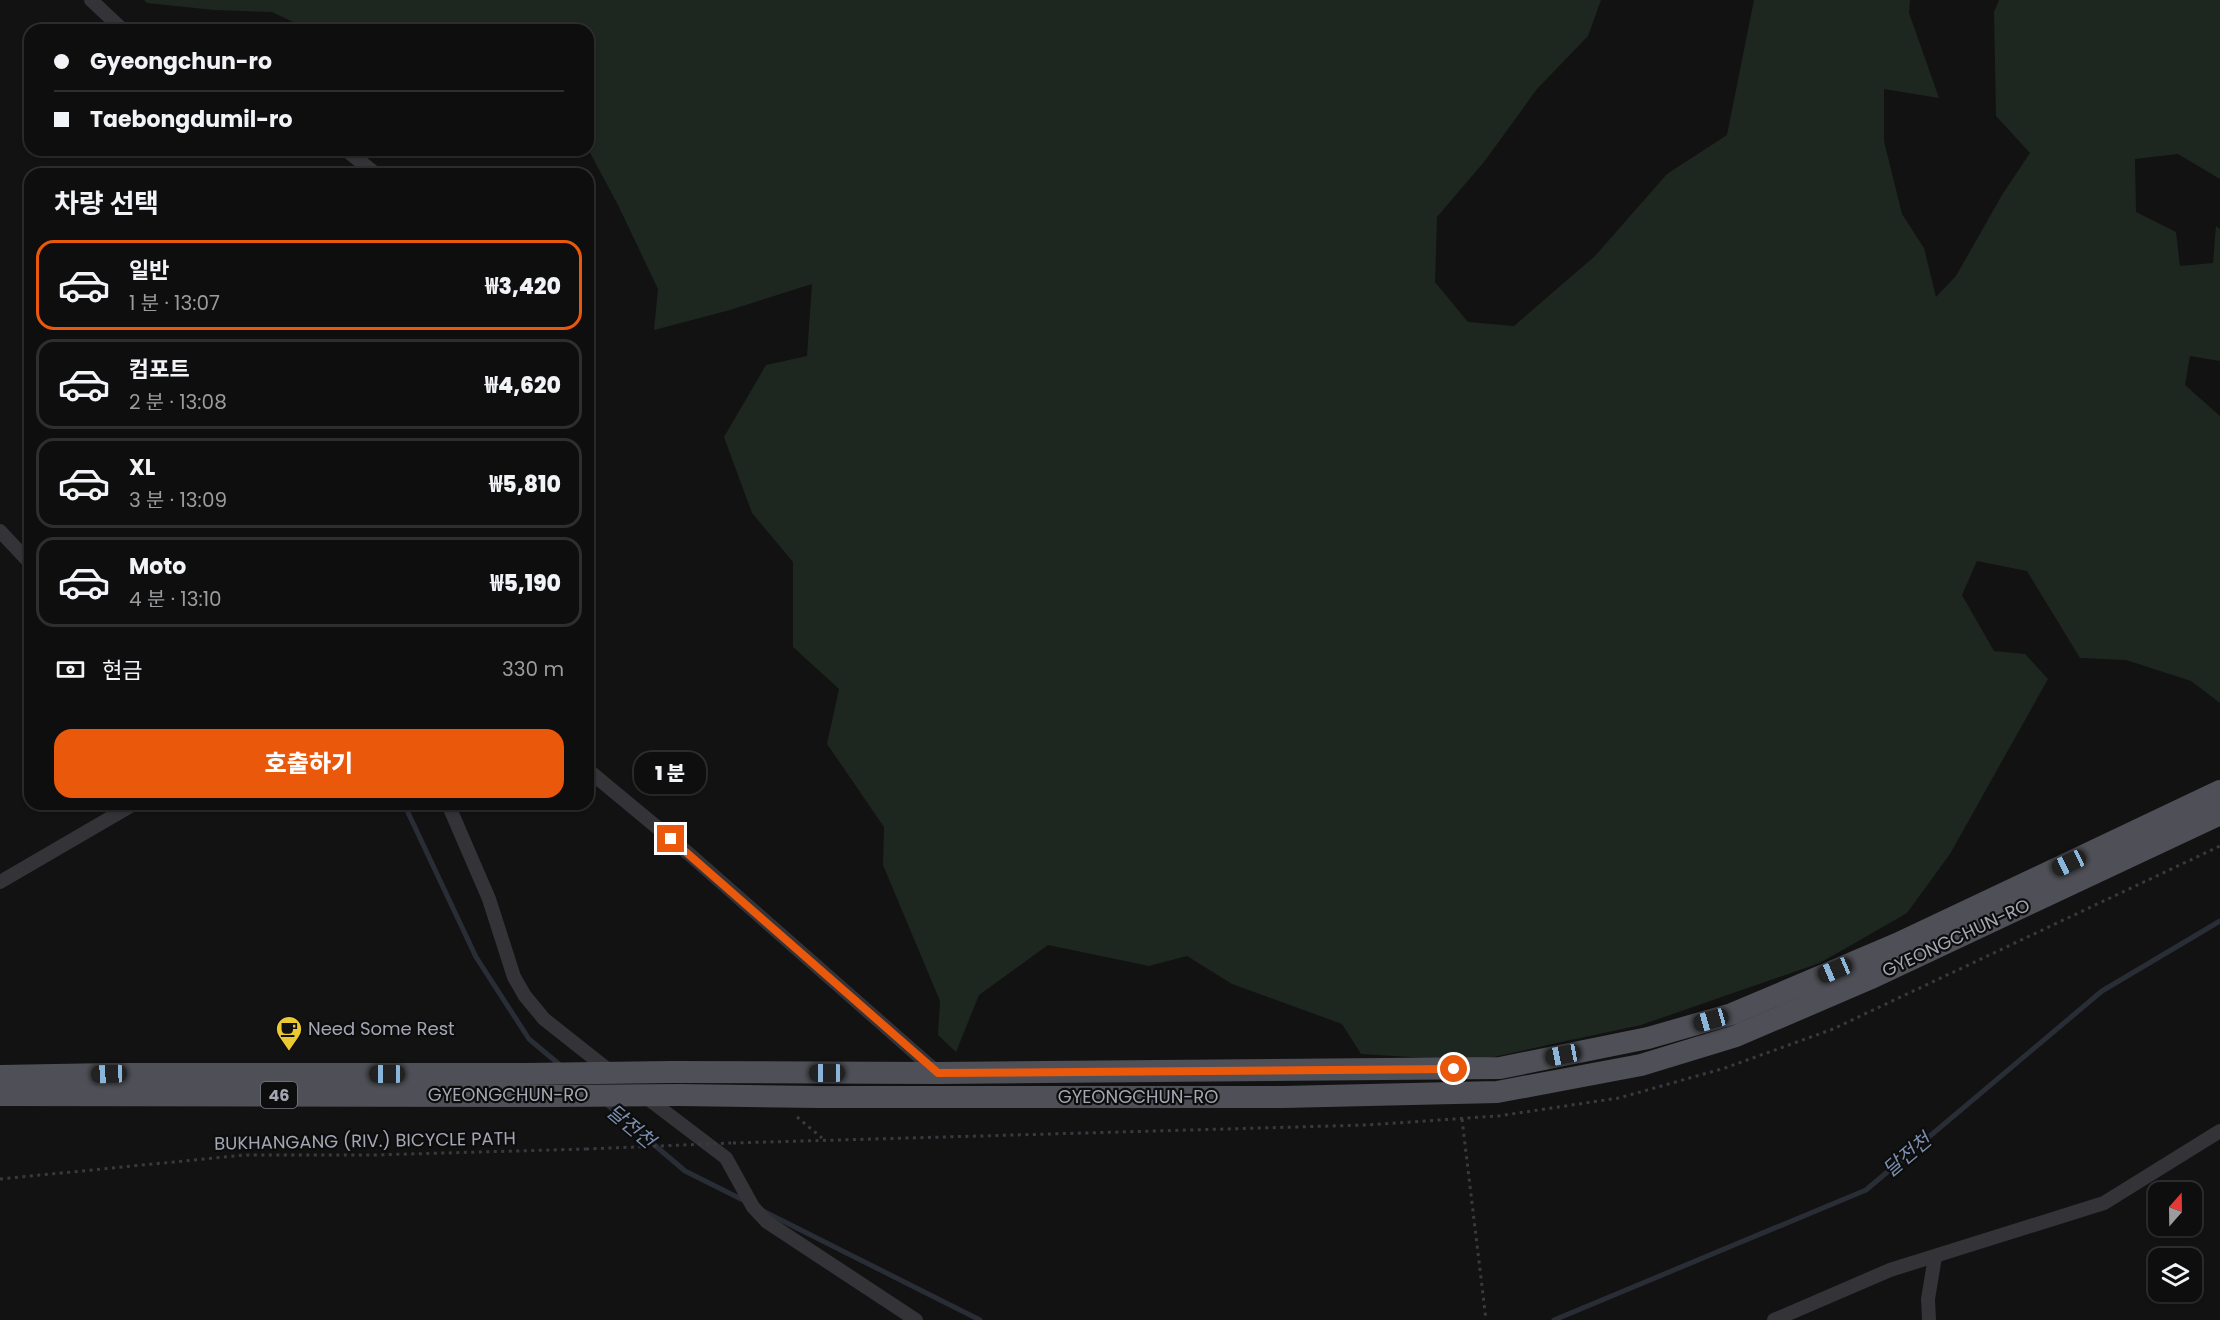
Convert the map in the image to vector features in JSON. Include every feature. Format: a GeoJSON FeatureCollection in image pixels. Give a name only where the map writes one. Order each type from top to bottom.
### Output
{"type":"FeatureCollection","features":[{"type":"Feature","properties":{"kind":"main road","name":"GYEONGCHUN-RO"},"geometry":{"type":"LineString","coordinates":[[0,1076],[672,1072],[938,1073],[1500,1068],[1648,1038],[1732,1014],[1897,944],[2220,791]]}},
{"type":"Feature","properties":{"kind":"main road","name":"GYEONGCHUN-RO"},"geometry":{"type":"LineString","coordinates":[[0,1095],[1283,1097],[1497,1092],[1641,1065],[1736,1036],[1869,980],[2220,814]]}},
{"type":"Feature","properties":{"kind":"street"},"geometry":{"type":"LineString","coordinates":[[91,0],[117,24]]}},
{"type":"Feature","properties":{"kind":"street"},"geometry":{"type":"LineString","coordinates":[[354,156],[368,168]]}},
{"type":"Feature","properties":{"kind":"street"},"geometry":{"type":"LineString","coordinates":[[0,531],[24,557]]}},
{"type":"Feature","properties":{"kind":"street"},"geometry":{"type":"LineString","coordinates":[[594,775],[688,853],[938,1073]]}},
{"type":"Feature","properties":{"kind":"street"},"geometry":{"type":"LineString","coordinates":[[0,882],[124,810]]}},
{"type":"Feature","properties":{"kind":"street"},"geometry":{"type":"LineString","coordinates":[[451,810],[489,899],[514,977],[525,996],[544,1019],[726,1158],[753,1207],[767,1222],[916,1320]]}},
{"type":"Feature","properties":{"kind":"street"},"geometry":{"type":"LineString","coordinates":[[1774,1320],[1890,1270],[2104,1203],[2220,1131]]}},
{"type":"Feature","properties":{"kind":"street"},"geometry":{"type":"LineString","coordinates":[[1929,1320],[1929,1289],[1935,1257]]}},
{"type":"Feature","properties":{"kind":"path"},"geometry":{"type":"LineString","coordinates":[[1462,1119],[1486,1320]]}},
{"type":"Feature","properties":{"kind":"path","name":"BUKHANGANG (RIV.) BICYCLE PATH"},"geometry":{"type":"LineString","coordinates":[[0,1179],[245,1155],[374,1155],[731,1143]]}},
{"type":"Feature","properties":{"kind":"shaded area"},"geometry":{"type":"Polygon","coordinates":[[[144,0],[1601,0],[1588,36],[1537,89],[1484,162],[1437,217],[1435,282],[1468,322],[1514,326],[1595,256],[1667,174],[1727,135],[1754,0],[1910,0],[1909,13],[1939,98],[1884,89],[1884,141],[1902,214],[1924,248],[1936,297],[1956,276],[2002,195],[2030,153],[1996,116],[1994,12],[1999,0],[2220,0],[2220,179],[2178,154],[2135,159],[2136,212],[2176,232],[2180,266],[2213,263],[2216,226],[2220,229],[2220,361],[2190,356],[2185,385],[2220,416],[2220,703],[2191,681],[2126,660],[2080,658],[2027,571],[1977,561],[1962,595],[1994,651],[2025,654],[2048,679],[1950,854],[1907,913],[1820,963],[1641,1025],[1475,1061],[1361,1054],[1342,1024],[1232,984],[1187,956],[1149,966],[1048,945],[979,995],[956,1052],[938,1035],[940,1001],[883,865],[884,827],[827,744],[839,689],[793,647],[793,562],[752,513],[724,437],[766,365],[807,356],[812,284],[730,310],[654,330],[658,289],[592,156],[594,156],[594,24],[297,24],[272,12],[214,10],[147,3],[144,0]]]}},
{"type":"Feature","properties":{"kind":"waterway","name":"달전천"},"geometry":{"type":"LineString","coordinates":[[407,810],[476,957],[529,1039],[560,1065]]}},
{"type":"Feature","properties":{"kind":"waterway","name":"달전천"},"geometry":{"type":"LineString","coordinates":[[1554,1320],[1866,1190],[2102,991],[2220,921]]}},
{"type":"Feature","properties":{"kind":"waterway","name":"달전천"},"geometry":{"type":"LineString","coordinates":[[604,1102],[685,1171],[745,1201]]}},
{"type":"Feature","properties":{"kind":"waterway","name":"달전천"},"geometry":{"type":"LineString","coordinates":[[761,1210],[980,1320]]}},
{"type":"Feature","properties":{"kind":"place","name":"Need Some Rest"},"geometry":{"type":"Point","coordinates":[289,1052]}},
{"type":"Feature","properties":{"kind":"route"},"geometry":{"type":"LineString","coordinates":[[671,839],[938,1073],[1454,1069]]}}]}
